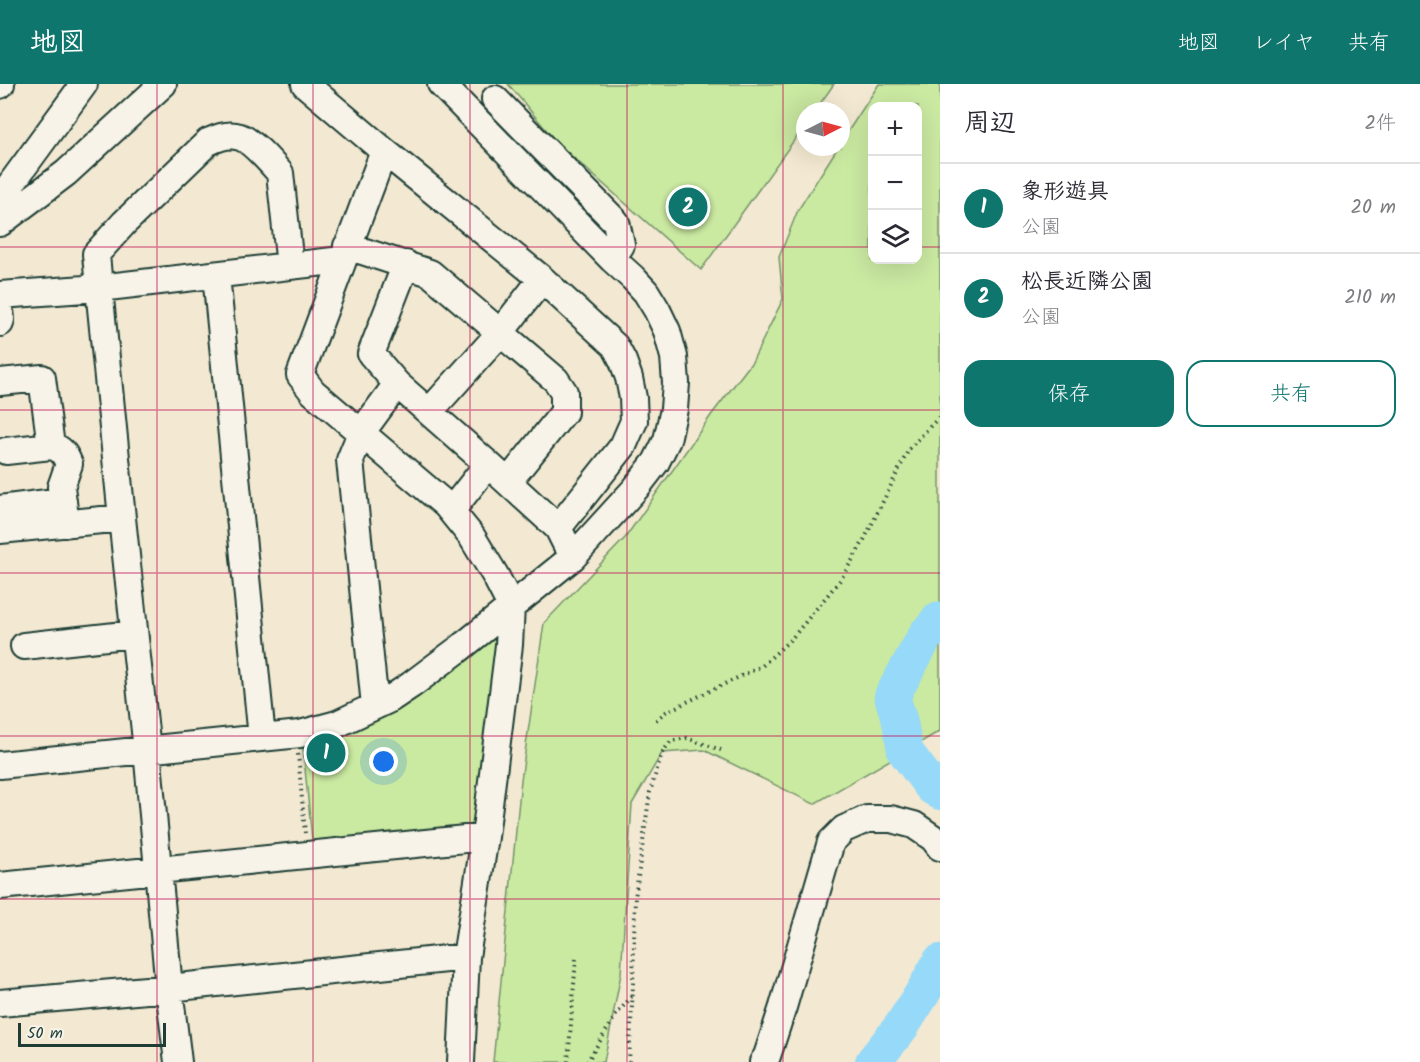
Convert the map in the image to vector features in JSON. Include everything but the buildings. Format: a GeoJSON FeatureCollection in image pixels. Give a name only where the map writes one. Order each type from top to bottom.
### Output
{"type":"FeatureCollection","features":[{"type":"Feature","properties":{"kind":"street"},"geometry":{"type":"LineString","coordinates":[[3,209],[84,84]]}},
{"type":"Feature","properties":{"kind":"street"},"geometry":{"type":"LineString","coordinates":[[3,209],[66,173],[163,84]]}},
{"type":"Feature","properties":{"kind":"street"},"geometry":{"type":"LineString","coordinates":[[305,84],[542,279],[615,346],[629,378],[634,421],[623,446],[558,528]]}},
{"type":"Feature","properties":{"kind":"street"},"geometry":{"type":"LineString","coordinates":[[0,765],[296,734],[337,724],[390,699],[411,685],[573,557],[636,488],[656,462],[667,440],[674,409],[676,383],[674,357],[667,331],[657,310],[646,292],[633,278],[441,84]]}},
{"type":"Feature","properties":{"kind":"street"},"geometry":{"type":"LineString","coordinates":[[495,99],[616,222],[621,245],[612,259]]}},
{"type":"Feature","properties":{"kind":"street"},"geometry":{"type":"LineString","coordinates":[[178,1062],[96,254],[124,223],[208,142],[216,138],[239,136],[280,173],[290,266]]}},
{"type":"Feature","properties":{"kind":"street"},"geometry":{"type":"LineString","coordinates":[[384,151],[300,375],[313,392],[446,505],[472,537],[511,606],[509,645],[485,837],[466,957],[461,1062]]}},
{"type":"Feature","properties":{"kind":"street"},"geometry":{"type":"LineString","coordinates":[[0,295],[99,288],[290,266],[345,253],[406,264],[430,273],[556,380],[564,392],[564,412],[508,482]]}},
{"type":"Feature","properties":{"kind":"street"},"geometry":{"type":"LineString","coordinates":[[406,264],[371,354],[397,384],[558,528],[573,557]]}},
{"type":"Feature","properties":{"kind":"street"},"geometry":{"type":"LineString","coordinates":[[216,275],[262,738]]}},
{"type":"Feature","properties":{"kind":"street"},"geometry":{"type":"LineString","coordinates":[[429,412],[500,333],[542,279]]}},
{"type":"Feature","properties":{"kind":"street"},"geometry":{"type":"LineString","coordinates":[[0,310],[0,323]]}},
{"type":"Feature","properties":{"kind":"street"},"geometry":{"type":"LineString","coordinates":[[1,380],[42,378],[51,446]]}},
{"type":"Feature","properties":{"kind":"street"},"geometry":{"type":"LineString","coordinates":[[375,706],[350,460],[361,433],[397,384]]}},
{"type":"Feature","properties":{"kind":"street"},"geometry":{"type":"LineString","coordinates":[[6,451],[51,446],[65,453],[69,464],[61,487],[65,512]]}},
{"type":"Feature","properties":{"kind":"street"},"geometry":{"type":"LineString","coordinates":[[451,511],[488,464]]}},
{"type":"Feature","properties":{"kind":"street"},"geometry":{"type":"LineString","coordinates":[[0,509],[122,518]]}},
{"type":"Feature","properties":{"kind":"street"},"geometry":{"type":"LineString","coordinates":[[0,530],[65,512]]}},
{"type":"Feature","properties":{"kind":"street"},"geometry":{"type":"LineString","coordinates":[[24,646],[134,634]]}},
{"type":"Feature","properties":{"kind":"street"},"geometry":{"type":"LineString","coordinates":[[763,1062],[783,1007],[831,842],[844,829],[867,819],[891,819],[914,825],[933,838],[940,847]]}},
{"type":"Feature","properties":{"kind":"street"},"geometry":{"type":"LineString","coordinates":[[0,886],[485,837]]}},
{"type":"Feature","properties":{"kind":"street"},"geometry":{"type":"LineString","coordinates":[[0,1003],[466,957]]}},
{"type":"Feature","properties":{"kind":"path"},"geometry":{"type":"LineString","coordinates":[[656,720],[666,712],[762,666],[793,637],[841,579],[863,542],[909,449],[940,416]]}},
{"type":"Feature","properties":{"kind":"path"},"geometry":{"type":"LineString","coordinates":[[296,734],[308,855]]}},
{"type":"Feature","properties":{"kind":"path"},"geometry":{"type":"LineString","coordinates":[[629,1062],[635,898],[650,792],[662,753],[671,741],[687,738],[720,750]]}},
{"type":"Feature","properties":{"kind":"path"},"geometry":{"type":"LineString","coordinates":[[568,1062],[576,959]]}},
{"type":"Feature","properties":{"kind":"path"},"geometry":{"type":"LineString","coordinates":[[587,1062],[616,1015],[633,994]]}},
{"type":"Feature","properties":{"kind":"green space"},"geometry":{"type":"Polygon","coordinates":[[[508,84],[834,84],[821,102],[796,102],[796,138],[701,270],[558,144],[508,84]]]}},
{"type":"Feature","properties":{"kind":"green space"},"geometry":{"type":"Polygon","coordinates":[[[879,84],[940,84],[940,731],[814,804],[704,750],[662,753],[632,804],[621,974],[604,1062],[493,1062],[521,780],[544,623],[625,538],[712,414],[752,362],[783,299],[779,257],[798,210],[832,156],[850,156],[850,128],[879,84]]]}},
{"type":"Feature","properties":{"kind":"green space"},"geometry":{"type":"Polygon","coordinates":[[[505,618],[480,832],[313,850],[302,738],[505,618]]]}},
{"type":"Feature","properties":{"kind":"waterway"},"geometry":{"type":"LineString","coordinates":[[940,620],[927,633],[892,696],[900,722],[905,751],[932,787],[940,792]]}},
{"type":"Feature","properties":{"kind":"waterway"},"geometry":{"type":"LineString","coordinates":[[873,1062],[901,1027],[940,962]]}},
{"type":"Feature","properties":{"kind":"place","name":"松長近隣公園"},"geometry":{"type":"Point","coordinates":[688,207]}},
{"type":"Feature","properties":{"kind":"place","name":"象形遊具"},"geometry":{"type":"Point","coordinates":[326,753]}}]}
